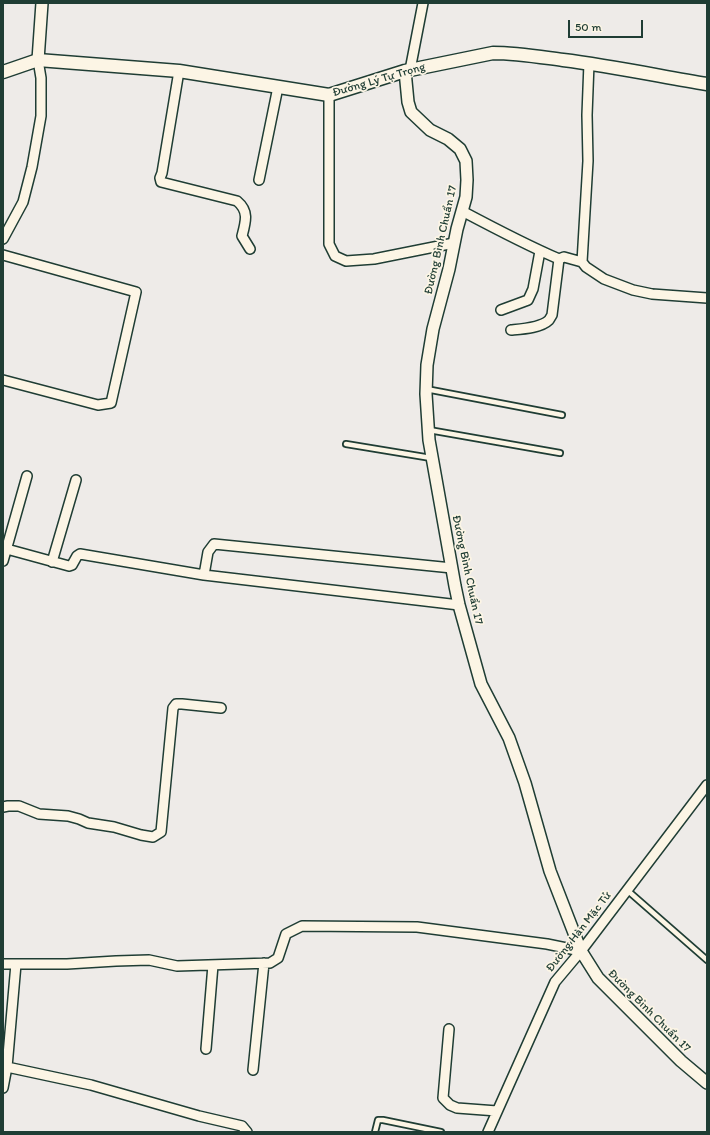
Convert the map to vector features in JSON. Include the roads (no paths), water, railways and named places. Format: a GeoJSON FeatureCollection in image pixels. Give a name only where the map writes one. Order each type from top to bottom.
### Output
{"type":"FeatureCollection","features":[{"type":"Feature","properties":{"kind":"main road","name":"Đường Lý Tự Trọng"},"geometry":{"type":"LineString","coordinates":[[3,72],[38,60],[178,71],[329,95],[408,70],[494,53],[518,54],[589,63],[707,84]]}},
{"type":"Feature","properties":{"kind":"street"},"geometry":{"type":"LineString","coordinates":[[3,239],[24,202],[32,168],[41,116],[41,78],[38,60],[42,3]]}},
{"type":"Feature","properties":{"kind":"street"},"geometry":{"type":"LineString","coordinates":[[408,70],[423,3]]}},
{"type":"Feature","properties":{"kind":"street"},"geometry":{"type":"LineString","coordinates":[[582,262],[588,161],[587,115],[589,63]]}},
{"type":"Feature","properties":{"kind":"street","name":"Đường Bình Chuẩn 17"},"geometry":{"type":"LineString","coordinates":[[408,70],[408,102],[411,112],[430,130],[448,139],[460,149],[466,161],[466,197],[433,329],[426,365],[426,389],[428,430],[439,499],[459,605],[481,684],[509,738],[525,783],[550,871],[581,951],[598,978],[681,1061],[707,1083]]}},
{"type":"Feature","properties":{"kind":"street"},"geometry":{"type":"LineString","coordinates":[[178,71],[160,178],[161,182],[237,201],[244,207],[246,220],[242,236],[250,249]]}},
{"type":"Feature","properties":{"kind":"street"},"geometry":{"type":"LineString","coordinates":[[259,180],[278,87]]}},
{"type":"Feature","properties":{"kind":"street"},"geometry":{"type":"LineString","coordinates":[[329,95],[329,244],[335,256],[346,261],[374,259],[454,243]]}},
{"type":"Feature","properties":{"kind":"street"},"geometry":{"type":"LineString","coordinates":[[462,210],[540,251],[560,259],[561,257],[564,257],[582,262],[586,267],[604,279],[633,290],[652,294],[707,298]]}},
{"type":"Feature","properties":{"kind":"street"},"geometry":{"type":"LineString","coordinates":[[501,310],[528,300],[533,289],[540,251]]}},
{"type":"Feature","properties":{"kind":"street"},"geometry":{"type":"LineString","coordinates":[[3,255],[136,292],[111,403],[98,405],[3,380]]}},
{"type":"Feature","properties":{"kind":"street"},"geometry":{"type":"LineString","coordinates":[[511,330],[527,329],[539,326],[549,320],[552,315],[560,259]]}},
{"type":"Feature","properties":{"kind":"street"},"geometry":{"type":"LineString","coordinates":[[3,561],[5,548],[27,476]]}},
{"type":"Feature","properties":{"kind":"street"},"geometry":{"type":"LineString","coordinates":[[52,562],[76,480]]}},
{"type":"Feature","properties":{"kind":"street"},"geometry":{"type":"LineString","coordinates":[[204,575],[208,552],[214,544],[452,568]]}},
{"type":"Feature","properties":{"kind":"street"},"geometry":{"type":"LineString","coordinates":[[5,548],[69,566],[72,565],[77,556],[80,554],[204,575],[459,605]]}},
{"type":"Feature","properties":{"kind":"street"},"geometry":{"type":"LineString","coordinates":[[3,807],[19,806],[39,814],[68,816],[88,823],[114,827],[153,837],[161,832],[173,708],[176,704],[221,708]]}},
{"type":"Feature","properties":{"kind":"street","name":"Đường Hàn Mặc Tử"},"geometry":{"type":"LineString","coordinates":[[488,1132],[555,982],[581,951],[707,785]]}},
{"type":"Feature","properties":{"kind":"street"},"geometry":{"type":"LineString","coordinates":[[3,964],[67,964],[149,960],[177,966],[270,963],[278,958],[286,934],[302,926],[417,927],[546,944],[581,951]]}},
{"type":"Feature","properties":{"kind":"street"},"geometry":{"type":"LineString","coordinates":[[253,1070],[264,963]]}},
{"type":"Feature","properties":{"kind":"street"},"geometry":{"type":"LineString","coordinates":[[3,1088],[7,1067],[16,964]]}},
{"type":"Feature","properties":{"kind":"street"},"geometry":{"type":"LineString","coordinates":[[206,1050],[213,965]]}},
{"type":"Feature","properties":{"kind":"street"},"geometry":{"type":"LineString","coordinates":[[449,1029],[443,1098],[450,1105],[457,1108],[498,1111]]}},
{"type":"Feature","properties":{"kind":"street"},"geometry":{"type":"LineString","coordinates":[[7,1067],[91,1085],[199,1116],[242,1126],[247,1132]]}},
{"type":"Feature","properties":{"kind":"lane"},"geometry":{"type":"LineString","coordinates":[[426,389],[562,415]]}},
{"type":"Feature","properties":{"kind":"lane"},"geometry":{"type":"LineString","coordinates":[[428,430],[560,453]]}},
{"type":"Feature","properties":{"kind":"lane"},"geometry":{"type":"LineString","coordinates":[[346,444],[433,459]]}},
{"type":"Feature","properties":{"kind":"lane"},"geometry":{"type":"LineString","coordinates":[[627,890],[707,960]]}},
{"type":"Feature","properties":{"kind":"lane"},"geometry":{"type":"LineString","coordinates":[[375,1132],[378,1120],[441,1132]]}}]}
